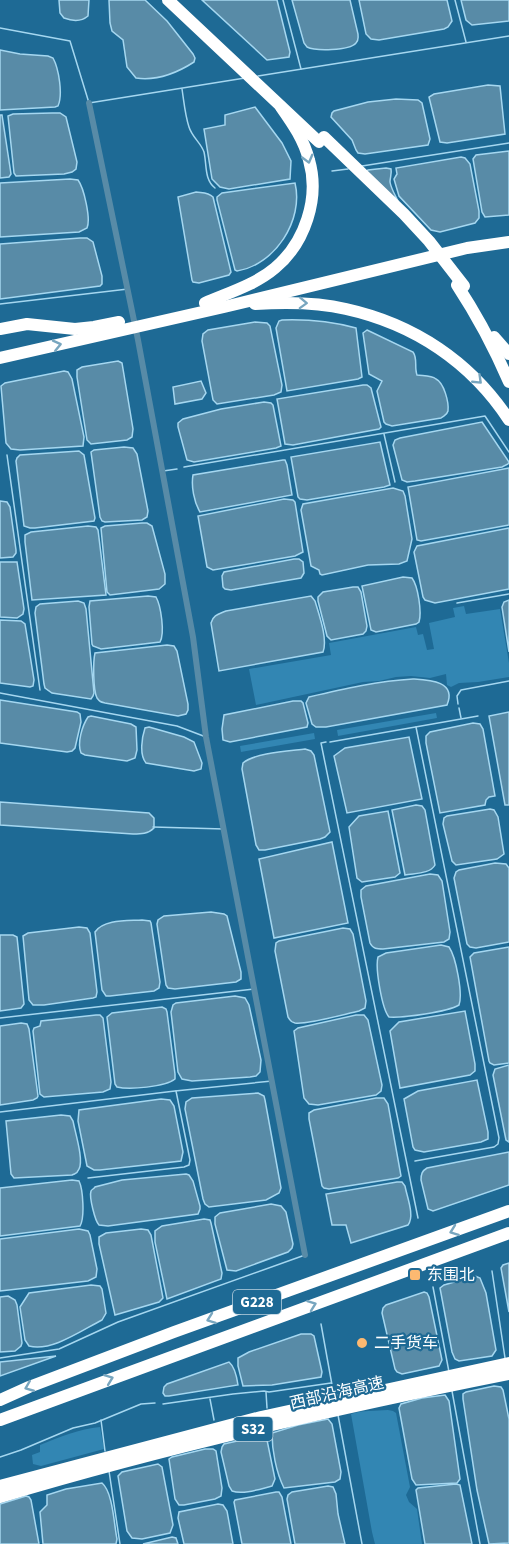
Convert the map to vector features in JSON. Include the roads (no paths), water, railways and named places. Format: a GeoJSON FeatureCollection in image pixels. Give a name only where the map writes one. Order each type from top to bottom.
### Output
{"type":"FeatureCollection","features":[{"type":"Feature","properties":{"kind":"highway"},"geometry":{"type":"LineString","coordinates":[[168,0],[239,63]]}},
{"type":"Feature","properties":{"kind":"highway"},"geometry":{"type":"LineString","coordinates":[[176,0],[276,100],[404,214],[429,241],[464,286],[494,337],[509,371]]}},
{"type":"Feature","properties":{"kind":"highway"},"geometry":{"type":"LineString","coordinates":[[205,303],[254,282],[285,259],[295,246],[308,215],[312,195],[310,161],[296,128],[276,100]]}},
{"type":"Feature","properties":{"kind":"highway"},"geometry":{"type":"LineString","coordinates":[[321,140],[415,234],[457,285],[480,320],[509,382]]}},
{"type":"Feature","properties":{"kind":"highway"},"geometry":{"type":"LineString","coordinates":[[162,317],[205,303],[471,240],[509,235]]}},
{"type":"Feature","properties":{"kind":"highway"},"geometry":{"type":"LineString","coordinates":[[0,358],[115,327],[224,307],[467,248],[509,242]]}},
{"type":"Feature","properties":{"kind":"highway"},"geometry":{"type":"LineString","coordinates":[[224,307],[277,303],[312,304],[345,308],[378,318],[437,347],[460,364],[482,383],[509,420]]}},
{"type":"Feature","properties":{"kind":"highway"},"geometry":{"type":"LineString","coordinates":[[0,329],[27,324],[75,328],[115,327]]}},
{"type":"Feature","properties":{"kind":"highway"},"geometry":{"type":"LineString","coordinates":[[494,337],[509,354]]}},
{"type":"Feature","properties":{"kind":"highway","name":"G228"},"geometry":{"type":"LineString","coordinates":[[0,1400],[249,1305],[509,1211]]}},
{"type":"Feature","properties":{"kind":"highway","name":"G228"},"geometry":{"type":"LineString","coordinates":[[0,1420],[509,1233]]}},
{"type":"Feature","properties":{"kind":"highway"},"geometry":{"type":"LineString","coordinates":[[396,1252],[404,1252],[409,1258],[409,1265],[404,1272]]}},
{"type":"Feature","properties":{"kind":"highway"},"geometry":{"type":"LineString","coordinates":[[249,1305],[243,1311],[242,1318],[247,1324],[256,1325]]}},
{"type":"Feature","properties":{"kind":"highway","name":"西部沿海高速"},"geometry":{"type":"LineString","coordinates":[[0,1486],[261,1417],[505,1363]]}},
{"type":"Feature","properties":{"kind":"highway","name":"西部沿海高速"},"geometry":{"type":"LineString","coordinates":[[0,1497],[241,1432],[509,1374]]}},
{"type":"Feature","properties":{"kind":"waterway"},"geometry":{"type":"LineString","coordinates":[[283,0],[301,69]]}},
{"type":"Feature","properties":{"kind":"waterway"},"geometry":{"type":"LineString","coordinates":[[455,0],[466,42]]}},
{"type":"Feature","properties":{"kind":"waterway"},"geometry":{"type":"LineString","coordinates":[[0,28],[70,41],[89,103],[245,78]]}},
{"type":"Feature","properties":{"kind":"waterway"},"geometry":{"type":"LineString","coordinates":[[258,76],[509,36]]}},
{"type":"Feature","properties":{"kind":"waterway"},"geometry":{"type":"LineString","coordinates":[[182,89],[189,127],[203,149],[207,176],[215,188]]}},
{"type":"Feature","properties":{"kind":"waterway"},"geometry":{"type":"LineString","coordinates":[[89,103],[138,340],[193,637],[206,737],[305,1255]]}},
{"type":"Feature","properties":{"kind":"waterway"},"geometry":{"type":"LineString","coordinates":[[362,166],[509,143]]}},
{"type":"Feature","properties":{"kind":"waterway"},"geometry":{"type":"LineString","coordinates":[[332,171],[348,169]]}},
{"type":"Feature","properties":{"kind":"waterway"},"geometry":{"type":"LineString","coordinates":[[0,304],[128,289]]}},
{"type":"Feature","properties":{"kind":"waterway"},"geometry":{"type":"LineString","coordinates":[[184,467],[485,416],[509,452]]}},
{"type":"Feature","properties":{"kind":"waterway"},"geometry":{"type":"LineString","coordinates":[[384,434],[395,482]]}},
{"type":"Feature","properties":{"kind":"waterway"},"geometry":{"type":"LineString","coordinates":[[7,455],[40,690]]}},
{"type":"Feature","properties":{"kind":"waterway"},"geometry":{"type":"LineString","coordinates":[[163,471],[177,469]]}},
{"type":"Feature","properties":{"kind":"waterway"},"geometry":{"type":"LineString","coordinates":[[457,603],[509,594]]}},
{"type":"Feature","properties":{"kind":"waterway"},"geometry":{"type":"LineString","coordinates":[[458,704],[457,696],[461,690],[509,681]]}},
{"type":"Feature","properties":{"kind":"waterway"},"geometry":{"type":"LineString","coordinates":[[0,693],[177,726],[206,737]]}},
{"type":"Feature","properties":{"kind":"waterway"},"geometry":{"type":"LineString","coordinates":[[459,708],[461,718]]}},
{"type":"Feature","properties":{"kind":"waterway"},"geometry":{"type":"LineString","coordinates":[[330,742],[478,716]]}},
{"type":"Feature","properties":{"kind":"waterway"},"geometry":{"type":"LineString","coordinates":[[415,1161],[494,1147],[498,1144],[499,1138],[416,727]]}},
{"type":"Feature","properties":{"kind":"waterway"},"geometry":{"type":"LineString","coordinates":[[326,742],[321,743],[418,1218]]}},
{"type":"Feature","properties":{"kind":"waterway"},"geometry":{"type":"LineString","coordinates":[[153,827],[224,829]]}},
{"type":"Feature","properties":{"kind":"waterway"},"geometry":{"type":"LineString","coordinates":[[0,1018],[254,989]]}},
{"type":"Feature","properties":{"kind":"waterway"},"geometry":{"type":"LineString","coordinates":[[0,1112],[272,1081]]}},
{"type":"Feature","properties":{"kind":"waterway"},"geometry":{"type":"LineString","coordinates":[[88,1178],[189,1165],[190,1160],[176,1091]]}},
{"type":"Feature","properties":{"kind":"waterway"},"geometry":{"type":"LineString","coordinates":[[0,1358],[59,1349],[118,1322],[305,1255]]}},
{"type":"Feature","properties":{"kind":"waterway"},"geometry":{"type":"LineString","coordinates":[[492,1271],[505,1358]]}},
{"type":"Feature","properties":{"kind":"waterway"},"geometry":{"type":"LineString","coordinates":[[433,1287],[449,1372]]}},
{"type":"Feature","properties":{"kind":"waterway"},"geometry":{"type":"LineString","coordinates":[[321,1324],[334,1396]]}},
{"type":"Feature","properties":{"kind":"waterway"},"geometry":{"type":"LineString","coordinates":[[163,1404],[331,1383]]}},
{"type":"Feature","properties":{"kind":"waterway"},"geometry":{"type":"LineString","coordinates":[[452,1391],[480,1544]]}},
{"type":"Feature","properties":{"kind":"waterway"},"geometry":{"type":"LineString","coordinates":[[266,1392],[267,1408]]}},
{"type":"Feature","properties":{"kind":"waterway"},"geometry":{"type":"LineString","coordinates":[[210,1399],[214,1420]]}},
{"type":"Feature","properties":{"kind":"waterway"},"geometry":{"type":"LineString","coordinates":[[0,1457],[141,1404],[155,1403]]}},
{"type":"Feature","properties":{"kind":"waterway"},"geometry":{"type":"LineString","coordinates":[[338,1415],[362,1544]]}},
{"type":"Feature","properties":{"kind":"waterway"},"geometry":{"type":"LineString","coordinates":[[101,1420],[105,1451]]}},
{"type":"Feature","properties":{"kind":"waterway"},"geometry":{"type":"LineString","coordinates":[[109,1471],[120,1544]]}},
{"type":"Feature","properties":{"kind":"place","name":"东围北"},"geometry":{"type":"Point","coordinates":[415,1275]}},
{"type":"Feature","properties":{"kind":"place","name":"二手货车"},"geometry":{"type":"Point","coordinates":[362,1343]}}]}
